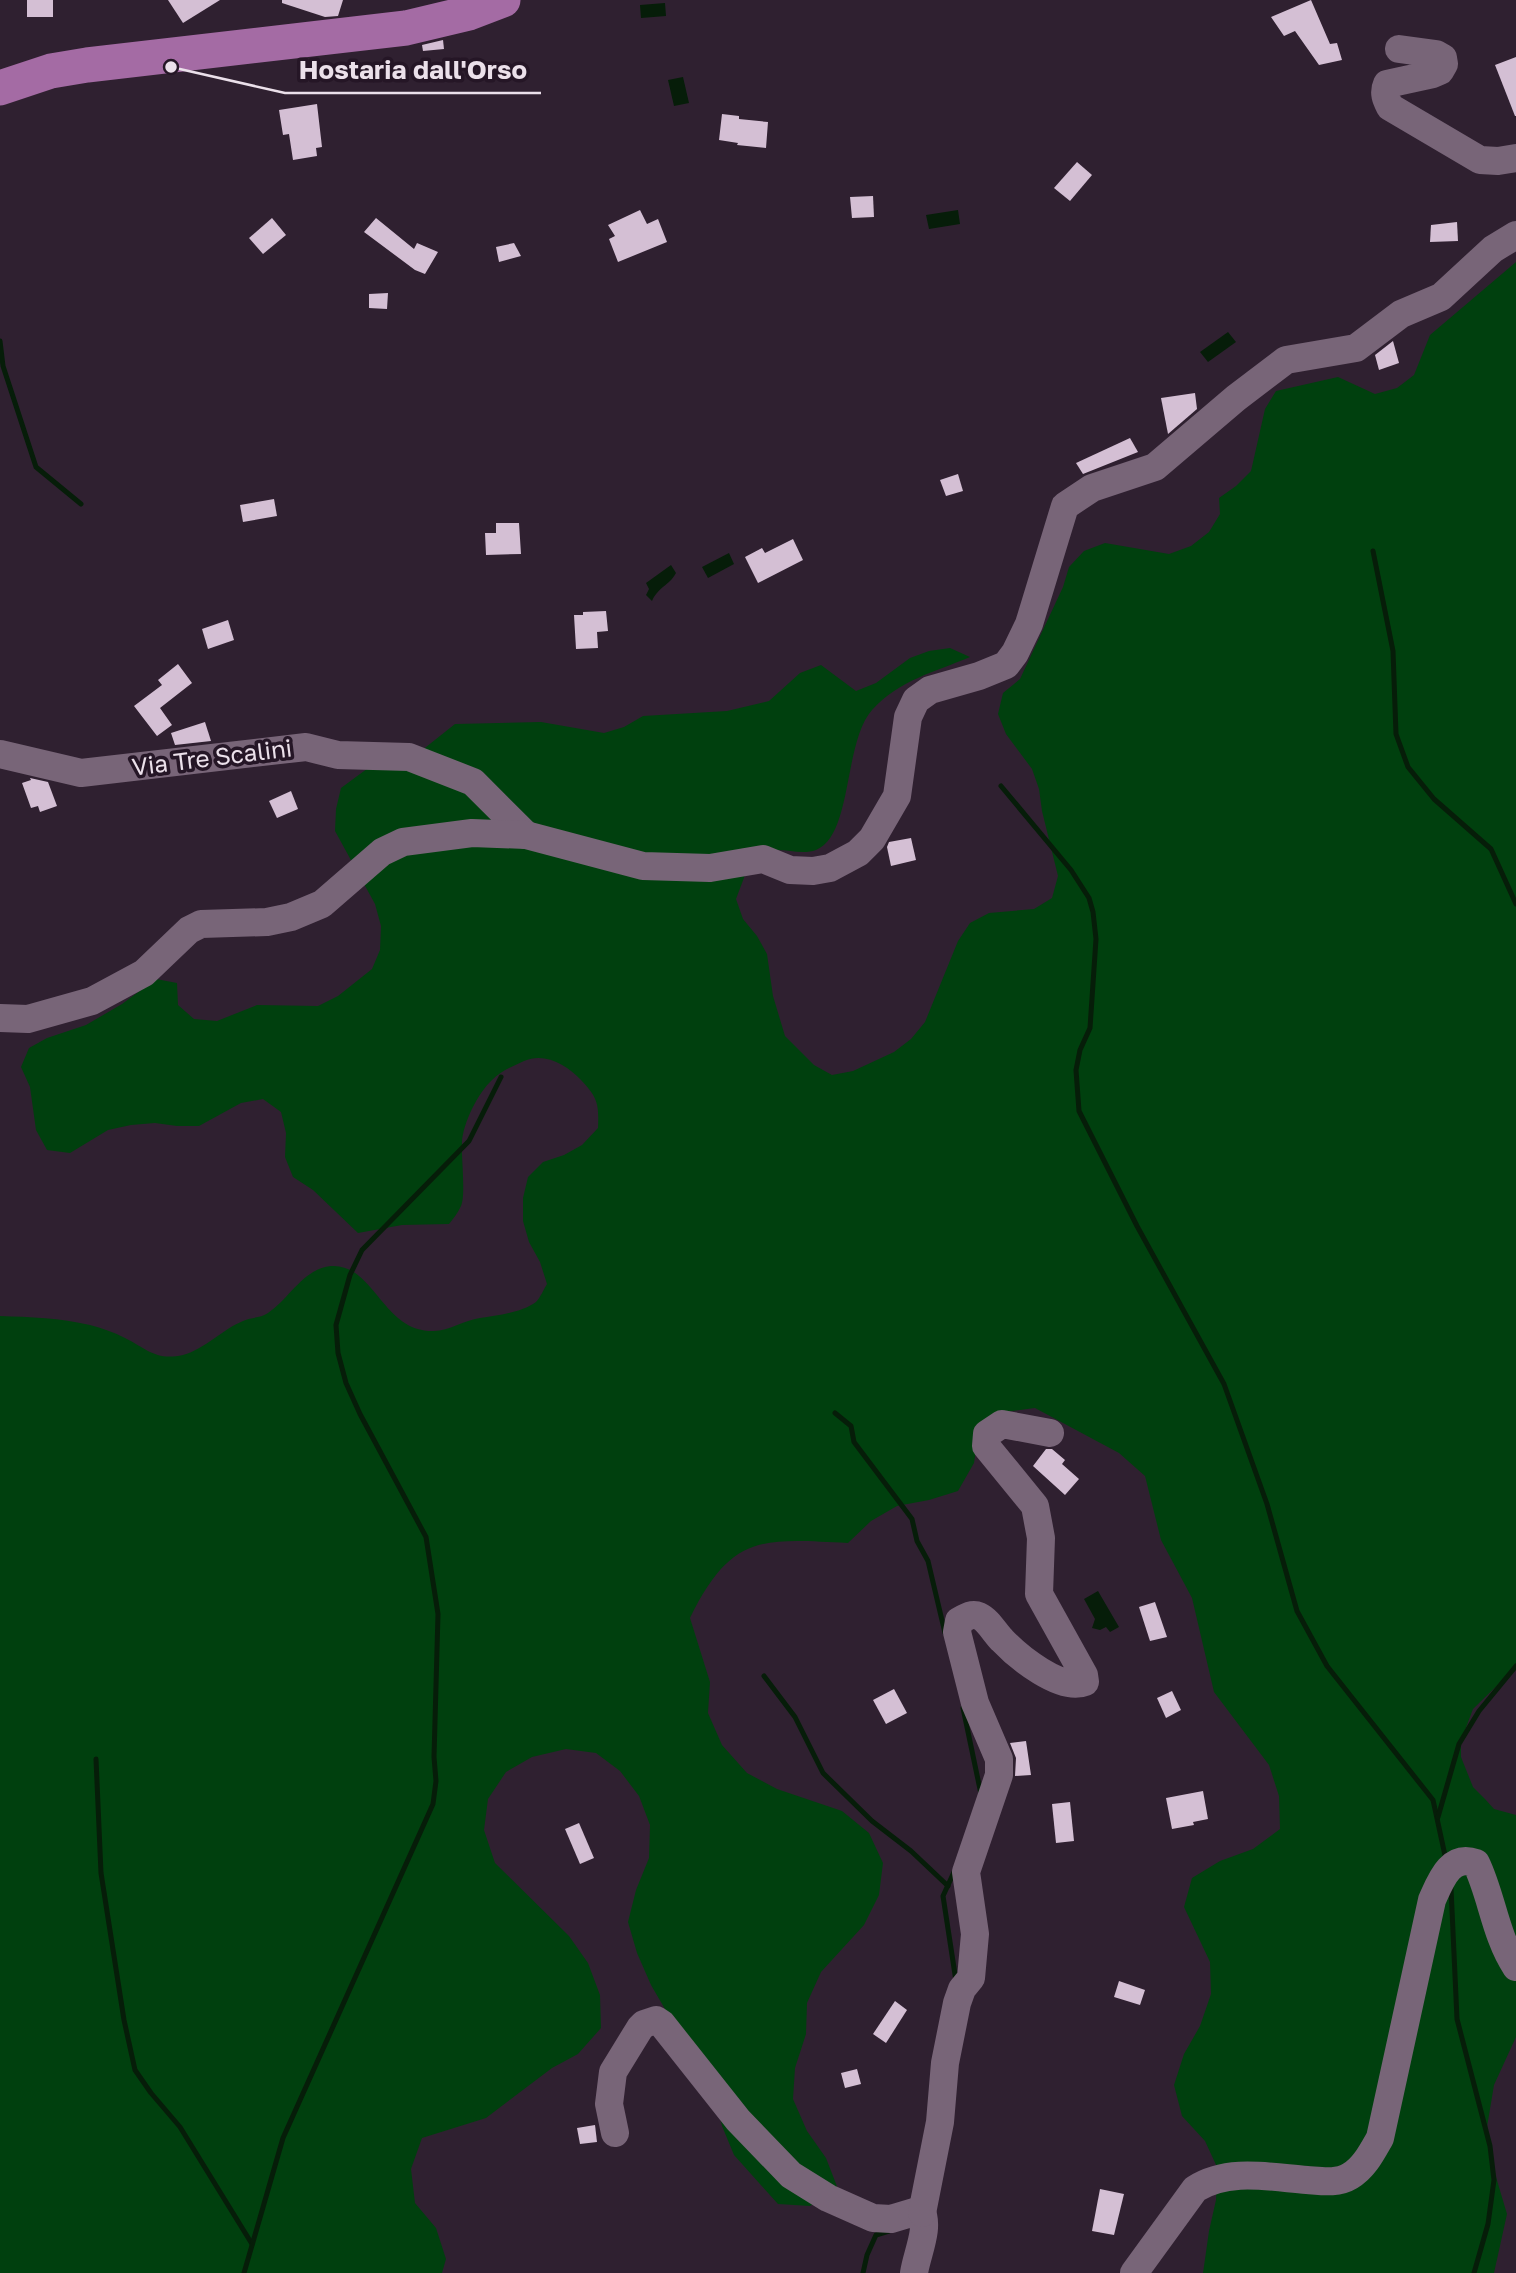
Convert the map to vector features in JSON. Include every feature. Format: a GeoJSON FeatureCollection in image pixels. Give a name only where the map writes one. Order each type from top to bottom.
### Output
{"type":"FeatureCollection","features":[{"type":"Feature","properties":{"kind":"main road"},"geometry":{"type":"LineString","coordinates":[[0,88],[51,71],[87,65],[406,28],[469,13],[503,0]]}},
{"type":"Feature","properties":{"kind":"street"},"geometry":{"type":"LineString","coordinates":[[1399,49],[1436,54],[1443,58],[1444,64],[1440,71],[1433,74],[1387,84],[1384,90],[1390,107],[1480,160],[1516,158]]}},
{"type":"Feature","properties":{"kind":"street"},"geometry":{"type":"LineString","coordinates":[[0,1018],[28,1019],[92,1002],[144,973],[189,930],[201,924],[267,922],[291,918],[322,904],[382,852],[403,842],[472,833],[526,835],[643,866],[710,868],[763,859],[790,870],[813,871],[830,868],[858,853],[872,839],[897,796],[908,717],[916,700],[930,690],[1006,665],[1015,653],[1029,624],[1065,506],[1092,488],[1155,467],[1236,398],[1286,360],[1356,348],[1401,314],[1441,297],[1493,248],[1516,235]]}},
{"type":"Feature","properties":{"kind":"street","name":"Via Tre Scalini"},"geometry":{"type":"LineString","coordinates":[[0,754],[81,773],[306,747],[338,755],[409,757],[472,782],[526,835]]}},
{"type":"Feature","properties":{"kind":"street"},"geometry":{"type":"LineString","coordinates":[[922,2213],[940,2122],[945,2063],[957,2003],[962,1989],[971,1978],[975,1934],[966,1872],[999,1775],[999,1759],[975,1703],[957,1632],[959,1621],[971,1615],[978,1615],[1004,1642],[1051,1679],[1073,1685],[1085,1682],[1084,1675],[1039,1594],[1041,1538],[1034,1506],[986,1447],[987,1434],[1002,1424],[1050,1433]]}},
{"type":"Feature","properties":{"kind":"street"},"geometry":{"type":"LineString","coordinates":[[1134,2273],[1195,2189],[1208,2181],[1226,2176],[1332,2182],[1349,2177],[1364,2164],[1381,2138],[1432,1900],[1444,1875],[1457,1863],[1466,1859],[1476,1863],[1484,1879],[1499,1932],[1516,1967]]}},
{"type":"Feature","properties":{"kind":"street"},"geometry":{"type":"LineString","coordinates":[[615,2133],[609,2104],[613,2072],[640,2028],[656,2020],[662,2024],[737,2120],[790,2175],[828,2198],[873,2218],[891,2219],[920,2210],[925,2218],[923,2239],[914,2273]]}},
{"type":"Feature","properties":{"kind":"green space"},"geometry":{"type":"Polygon","coordinates":[[[1516,262],[1516,1667],[1473,1709],[1461,1741],[1461,1757],[1473,1787],[1494,1809],[1516,1815],[1516,2037],[1494,2085],[1486,2133],[1507,2214],[1494,2273],[1203,2273],[1216,2200],[1217,2167],[1205,2141],[1182,2116],[1174,2085],[1184,2054],[1200,2026],[1211,1994],[1210,1962],[1184,1907],[1192,1878],[1220,1861],[1253,1849],[1280,1829],[1279,1796],[1269,1765],[1214,1692],[1192,1598],[1161,1540],[1145,1476],[1119,1453],[1035,1408],[1005,1412],[979,1430],[974,1463],[958,1491],[897,1506],[871,1521],[848,1543],[793,1541],[752,1547],[720,1570],[705,1590],[690,1618],[710,1682],[708,1713],[722,1745],[747,1773],[777,1789],[842,1811],[869,1833],[883,1863],[879,1895],[864,1925],[821,1972],[807,2003],[806,2034],[795,2068],[793,2099],[807,2131],[826,2158],[838,2189],[810,2206],[778,2204],[734,2155],[722,2126],[715,2095],[651,1985],[637,1953],[628,1922],[636,1890],[649,1858],[650,1825],[639,1796],[620,1771],[596,1753],[566,1749],[532,1757],[506,1772],[488,1799],[484,1830],[495,1863],[569,1936],[588,1963],[600,1995],[601,2028],[578,2054],[552,2068],[486,2118],[422,2138],[411,2169],[415,2203],[436,2228],[446,2259],[442,2273],[0,2273],[0,1316],[56,1319],[90,1325],[116,1334],[152,1353],[183,1355],[243,1321],[265,1315],[312,1272],[331,1266],[346,1268],[358,1275],[390,1311],[417,1329],[440,1331],[474,1319],[516,1311],[536,1302],[547,1284],[523,1221],[523,1198],[528,1177],[543,1162],[582,1145],[598,1128],[598,1107],[594,1097],[569,1069],[548,1059],[524,1061],[499,1074],[487,1086],[468,1117],[462,1142],[462,1201],[449,1224],[402,1225],[358,1233],[313,1190],[293,1177],[285,1157],[286,1133],[281,1112],[263,1099],[241,1103],[199,1126],[155,1123],[131,1125],[108,1130],[70,1153],[47,1150],[36,1130],[30,1087],[21,1067],[29,1048],[47,1038],[86,1025],[122,1004],[156,979],[177,983],[178,1005],[194,1019],[217,1021],[257,1005],[318,1006],[338,996],[372,969],[380,950],[381,926],[375,904],[335,831],[341,788],[379,760],[421,751],[455,724],[541,722],[604,733],[624,727],[643,716],[727,711],[769,701],[800,673],[821,665],[856,691],[876,683],[910,658],[929,651],[950,648],[970,657],[906,684],[872,710],[856,744],[842,808],[828,841],[811,851],[774,850],[753,854],[736,899],[743,919],[767,954],[773,996],[785,1036],[814,1065],[832,1075],[853,1071],[894,1052],[911,1039],[925,1022],[958,941],[970,923],[989,913],[1034,909],[1052,898],[1058,876],[1039,789],[1032,769],[1006,734],[998,714],[1003,693],[1020,679],[1063,587],[1069,567],[1084,551],[1105,543],[1169,554],[1191,546],[1209,532],[1220,514],[1219,498],[1251,471],[1265,409],[1276,391],[1338,377],[1375,394],[1397,388],[1414,375],[1430,335],[1516,262]]]}},
{"type":"Feature","properties":{"kind":"shaded area"},"geometry":{"type":"Polygon","coordinates":[[[665,3],[666,16],[641,18],[640,5],[665,3]]]}},
{"type":"Feature","properties":{"kind":"shaded area"},"geometry":{"type":"Polygon","coordinates":[[[683,77],[689,103],[674,106],[668,80],[683,77]]]}},
{"type":"Feature","properties":{"kind":"shaded area"},"geometry":{"type":"Polygon","coordinates":[[[958,210],[960,224],[929,229],[926,215],[958,210]]]}},
{"type":"Feature","properties":{"kind":"shaded area"},"geometry":{"type":"Polygon","coordinates":[[[1228,332],[1236,342],[1208,362],[1200,352],[1228,332]]]}},
{"type":"Feature","properties":{"kind":"shaded area"},"geometry":{"type":"Polygon","coordinates":[[[729,553],[734,564],[708,578],[702,567],[729,553]]]}},
{"type":"Feature","properties":{"kind":"shaded area"},"geometry":{"type":"Polygon","coordinates":[[[671,565],[676,573],[652,601],[646,595],[649,589],[646,583],[671,565]]]}},
{"type":"Feature","properties":{"kind":"shaded area"},"geometry":{"type":"Polygon","coordinates":[[[1098,1591],[1119,1627],[1110,1632],[1106,1627],[1100,1630],[1092,1628],[1095,1619],[1084,1599],[1098,1591]]]}},
{"type":"Feature","properties":{"kind":"building"},"geometry":{"type":"Polygon","coordinates":[[[27,0],[53,0],[53,17],[27,17],[27,0]]]}},
{"type":"Feature","properties":{"kind":"building"},"geometry":{"type":"Polygon","coordinates":[[[168,0],[220,0],[183,23],[168,0]]]}},
{"type":"Feature","properties":{"kind":"building"},"geometry":{"type":"Polygon","coordinates":[[[282,0],[343,0],[338,16],[325,17],[282,3],[282,0]]]}},
{"type":"Feature","properties":{"kind":"building"},"geometry":{"type":"Polygon","coordinates":[[[1311,0],[1330,44],[1337,43],[1342,60],[1319,65],[1295,31],[1284,36],[1271,17],[1311,0]]]}},
{"type":"Feature","properties":{"kind":"building"},"geometry":{"type":"Polygon","coordinates":[[[443,40],[444,49],[423,51],[422,45],[443,40]]]}},
{"type":"Feature","properties":{"kind":"building"},"geometry":{"type":"Polygon","coordinates":[[[1516,57],[1516,116],[1515,116],[1495,65],[1516,57]]]}},
{"type":"Feature","properties":{"kind":"building"},"geometry":{"type":"Polygon","coordinates":[[[317,104],[322,147],[316,148],[317,156],[293,160],[289,134],[283,135],[279,110],[317,104]]]}},
{"type":"Feature","properties":{"kind":"building"},"geometry":{"type":"Polygon","coordinates":[[[722,114],[768,122],[766,148],[719,140],[722,114]]]}},
{"type":"Feature","properties":{"kind":"building"},"geometry":{"type":"Polygon","coordinates":[[[1077,162],[1092,175],[1070,201],[1054,188],[1077,162]]]}},
{"type":"Feature","properties":{"kind":"building"},"geometry":{"type":"Polygon","coordinates":[[[873,196],[874,217],[852,218],[850,197],[873,196]]]}},
{"type":"Feature","properties":{"kind":"building"},"geometry":{"type":"Polygon","coordinates":[[[640,210],[647,224],[658,219],[667,242],[618,262],[609,239],[615,236],[608,225],[640,210]]]}},
{"type":"Feature","properties":{"kind":"building"},"geometry":{"type":"Polygon","coordinates":[[[272,218],[286,235],[263,254],[249,238],[272,218]]]}},
{"type":"Feature","properties":{"kind":"building"},"geometry":{"type":"Polygon","coordinates":[[[376,218],[414,249],[417,243],[438,252],[425,274],[415,270],[364,232],[376,218]]]}},
{"type":"Feature","properties":{"kind":"building"},"geometry":{"type":"Polygon","coordinates":[[[1457,222],[1458,241],[1430,242],[1431,225],[1457,222]]]}},
{"type":"Feature","properties":{"kind":"building"},"geometry":{"type":"Polygon","coordinates":[[[514,243],[521,256],[499,262],[496,247],[514,243]]]}},
{"type":"Feature","properties":{"kind":"building"},"geometry":{"type":"Polygon","coordinates":[[[388,293],[387,309],[369,308],[369,294],[388,293]]]}},
{"type":"Feature","properties":{"kind":"building"},"geometry":{"type":"Polygon","coordinates":[[[1393,341],[1399,363],[1379,370],[1375,355],[1393,341]]]}},
{"type":"Feature","properties":{"kind":"building"},"geometry":{"type":"Polygon","coordinates":[[[1195,393],[1197,409],[1168,434],[1161,398],[1195,393]]]}},
{"type":"Feature","properties":{"kind":"building"},"geometry":{"type":"Polygon","coordinates":[[[1130,438],[1138,452],[1083,474],[1076,463],[1130,438]]]}},
{"type":"Feature","properties":{"kind":"building"},"geometry":{"type":"Polygon","coordinates":[[[958,474],[963,491],[946,496],[940,480],[958,474]]]}},
{"type":"Feature","properties":{"kind":"building"},"geometry":{"type":"Polygon","coordinates":[[[274,499],[277,516],[243,522],[240,505],[274,499]]]}},
{"type":"Feature","properties":{"kind":"building"},"geometry":{"type":"Polygon","coordinates":[[[496,523],[519,523],[521,554],[486,555],[485,533],[496,533],[496,523]]]}},
{"type":"Feature","properties":{"kind":"building"},"geometry":{"type":"Polygon","coordinates":[[[793,539],[803,560],[758,583],[745,557],[762,548],[765,553],[793,539]]]}},
{"type":"Feature","properties":{"kind":"building"},"geometry":{"type":"Polygon","coordinates":[[[606,611],[608,631],[597,632],[598,648],[576,649],[574,615],[606,611]]]}},
{"type":"Feature","properties":{"kind":"building"},"geometry":{"type":"Polygon","coordinates":[[[228,620],[234,640],[208,649],[202,629],[228,620]]]}},
{"type":"Feature","properties":{"kind":"building"},"geometry":{"type":"Polygon","coordinates":[[[178,664],[192,683],[160,708],[172,725],[157,736],[134,706],[162,685],[158,680],[178,664]]]}},
{"type":"Feature","properties":{"kind":"building"},"geometry":{"type":"Polygon","coordinates":[[[205,722],[211,741],[175,745],[171,733],[205,722]]]}},
{"type":"Feature","properties":{"kind":"building"},"geometry":{"type":"Polygon","coordinates":[[[30,778],[48,782],[57,806],[40,812],[38,806],[31,808],[22,783],[31,780],[30,778]]]}},
{"type":"Feature","properties":{"kind":"building"},"geometry":{"type":"Polygon","coordinates":[[[291,791],[298,809],[277,818],[269,801],[291,791]]]}},
{"type":"Feature","properties":{"kind":"building"},"geometry":{"type":"Polygon","coordinates":[[[911,838],[916,860],[891,866],[887,847],[889,842],[911,838]]]}},
{"type":"Feature","properties":{"kind":"building"},"geometry":{"type":"Polygon","coordinates":[[[1046,1449],[1052,1449],[1065,1460],[1062,1464],[1079,1479],[1065,1495],[1033,1466],[1046,1449]]]}},
{"type":"Feature","properties":{"kind":"building"},"geometry":{"type":"Polygon","coordinates":[[[1155,1602],[1167,1637],[1150,1641],[1139,1607],[1155,1602]]]}},
{"type":"Feature","properties":{"kind":"building"},"geometry":{"type":"Polygon","coordinates":[[[894,1689],[907,1713],[886,1724],[873,1700],[894,1689]]]}},
{"type":"Feature","properties":{"kind":"building"},"geometry":{"type":"Polygon","coordinates":[[[1172,1691],[1181,1710],[1166,1718],[1157,1698],[1172,1691]]]}},
{"type":"Feature","properties":{"kind":"building"},"geometry":{"type":"Polygon","coordinates":[[[1026,1741],[1031,1775],[1015,1776],[1016,1758],[1010,1743],[1026,1741]]]}},
{"type":"Feature","properties":{"kind":"building"},"geometry":{"type":"Polygon","coordinates":[[[1203,1791],[1208,1819],[1172,1829],[1166,1798],[1203,1791]]]}},
{"type":"Feature","properties":{"kind":"building"},"geometry":{"type":"Polygon","coordinates":[[[1070,1802],[1074,1841],[1056,1843],[1052,1804],[1070,1802]]]}},
{"type":"Feature","properties":{"kind":"building"},"geometry":{"type":"Polygon","coordinates":[[[579,1823],[594,1858],[580,1864],[565,1829],[579,1823]]]}},
{"type":"Feature","properties":{"kind":"building"},"geometry":{"type":"Polygon","coordinates":[[[1119,1981],[1145,1990],[1140,2005],[1114,1997],[1119,1981]]]}},
{"type":"Feature","properties":{"kind":"building"},"geometry":{"type":"Polygon","coordinates":[[[895,2001],[907,2010],[886,2043],[873,2034],[895,2001]]]}},
{"type":"Feature","properties":{"kind":"building"},"geometry":{"type":"Polygon","coordinates":[[[857,2069],[861,2084],[845,2088],[841,2073],[857,2069]]]}},
{"type":"Feature","properties":{"kind":"building"},"geometry":{"type":"Polygon","coordinates":[[[595,2125],[597,2142],[580,2144],[577,2128],[595,2125]]]}},
{"type":"Feature","properties":{"kind":"building"},"geometry":{"type":"Polygon","coordinates":[[[1100,2189],[1124,2194],[1114,2235],[1092,2231],[1100,2189]]]}},
{"type":"Feature","properties":{"kind":"waterway"},"geometry":{"type":"LineString","coordinates":[[0,341],[3,366],[36,467],[81,504]]}},
{"type":"Feature","properties":{"kind":"waterway"},"geometry":{"type":"LineString","coordinates":[[1373,551],[1393,651],[1396,734],[1408,767],[1434,799],[1491,849],[1516,904]]}},
{"type":"Feature","properties":{"kind":"waterway"},"geometry":{"type":"LineString","coordinates":[[1001,786],[1071,870],[1089,898],[1093,912],[1096,939],[1090,1028],[1080,1050],[1076,1070],[1079,1111],[1137,1226],[1224,1384],[1267,1504],[1297,1611],[1327,1666],[1433,1800],[1446,1860]]}},
{"type":"Feature","properties":{"kind":"waterway"},"geometry":{"type":"LineString","coordinates":[[244,2273],[283,2138],[433,1804],[436,1781],[434,1757],[438,1614],[426,1537],[346,1383],[338,1353],[336,1325],[350,1275],[362,1250],[469,1141],[501,1077]]}},
{"type":"Feature","properties":{"kind":"waterway"},"geometry":{"type":"LineString","coordinates":[[835,1413],[851,1426],[854,1442],[912,1519],[917,1541],[928,1561],[945,1633]]}},
{"type":"Feature","properties":{"kind":"waterway"},"geometry":{"type":"LineString","coordinates":[[1438,1817],[1459,1744],[1479,1711],[1516,1666]]}},
{"type":"Feature","properties":{"kind":"waterway"},"geometry":{"type":"LineString","coordinates":[[764,1676],[795,1717],[823,1773],[872,1821],[911,1851],[948,1886]]}},
{"type":"Feature","properties":{"kind":"waterway"},"geometry":{"type":"LineString","coordinates":[[963,1708],[981,1794]]}},
{"type":"Feature","properties":{"kind":"waterway"},"geometry":{"type":"LineString","coordinates":[[96,1759],[101,1873],[124,2020],[135,2070],[180,2127],[252,2244]]}},
{"type":"Feature","properties":{"kind":"waterway"},"geometry":{"type":"LineString","coordinates":[[954,1872],[943,1896],[956,1981]]}},
{"type":"Feature","properties":{"kind":"waterway"},"geometry":{"type":"LineString","coordinates":[[1451,1888],[1457,2019],[1490,2146],[1494,2180],[1488,2224],[1474,2273]]}},
{"type":"Feature","properties":{"kind":"waterway"},"geometry":{"type":"LineString","coordinates":[[863,2273],[876,2235],[889,2231]]}},
{"type":"Feature","properties":{"kind":"place","name":"Hostaria dall'Orso"},"geometry":{"type":"Point","coordinates":[171,67]}}]}
